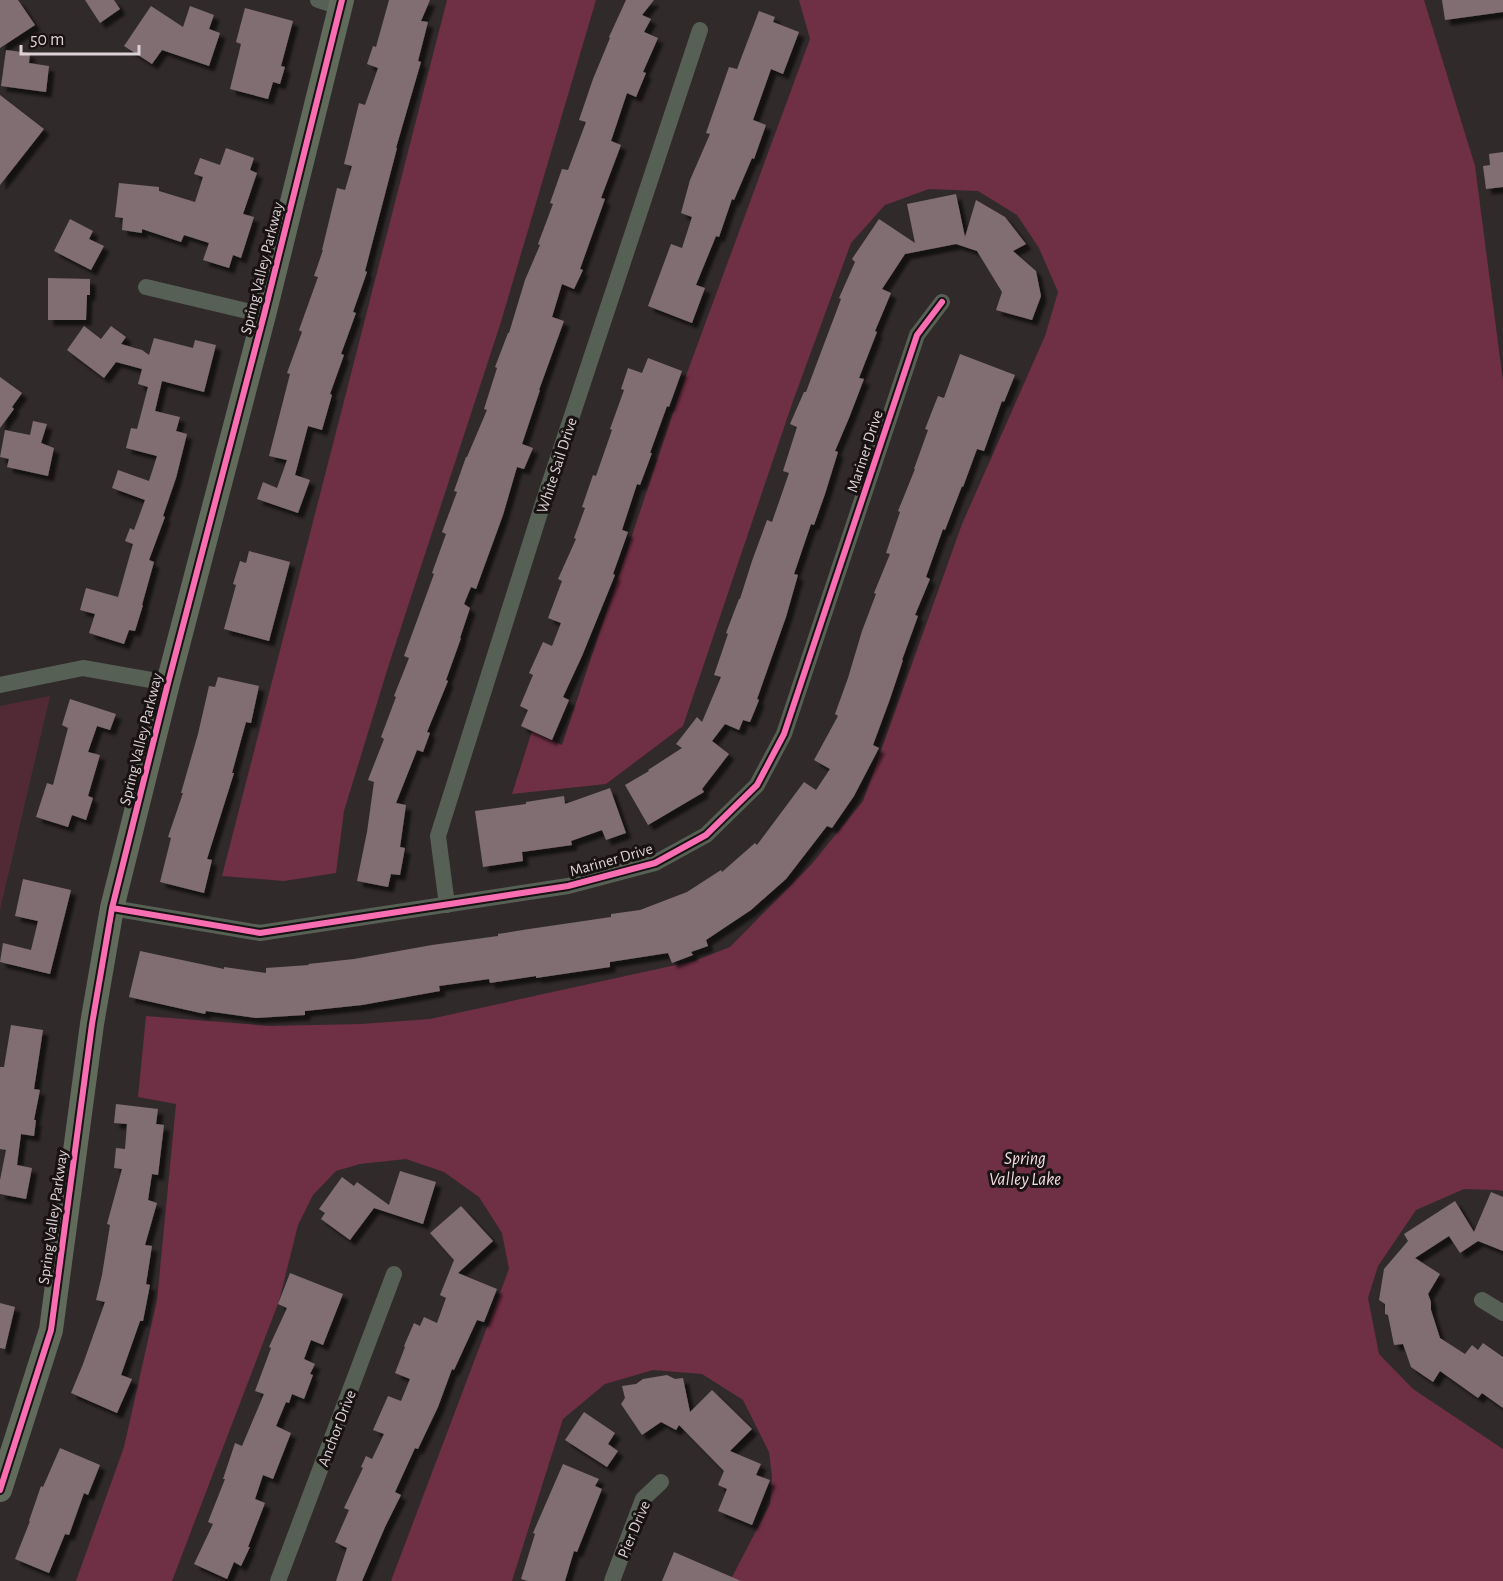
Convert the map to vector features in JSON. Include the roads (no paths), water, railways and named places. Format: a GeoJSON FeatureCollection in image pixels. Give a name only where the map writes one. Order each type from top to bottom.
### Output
{"type":"FeatureCollection","features":[{"type":"Feature","properties":{"kind":"street","name":"Spring Valley Parkway"},"geometry":{"type":"LineString","coordinates":[[0,1490],[51,1330],[92,1024],[112,908],[264,315],[334,2]]}},
{"type":"Feature","properties":{"kind":"street","name":"White Sail Drive"},"geometry":{"type":"LineString","coordinates":[[447,905],[438,836],[543,503],[700,30]]}},
{"type":"Feature","properties":{"kind":"street"},"geometry":{"type":"LineString","coordinates":[[146,287],[264,315]]}},
{"type":"Feature","properties":{"kind":"street","name":"Mariner Drive"},"geometry":{"type":"LineString","coordinates":[[112,908],[260,933],[568,886],[655,863],[706,835],[757,785],[784,734],[917,335],[942,302]]}},
{"type":"Feature","properties":{"kind":"street"},"geometry":{"type":"LineString","coordinates":[[0,685],[83,668],[168,683]]}},
{"type":"Feature","properties":{"kind":"street","name":"Anchor Drive"},"geometry":{"type":"LineString","coordinates":[[278,1581],[394,1274]]}},
{"type":"Feature","properties":{"kind":"street"},"geometry":{"type":"LineString","coordinates":[[1482,1300],[1503,1313]]}},
{"type":"Feature","properties":{"kind":"street","name":"Pier Drive"},"geometry":{"type":"LineString","coordinates":[[612,1581],[643,1499],[661,1482]]}},
{"type":"Feature","properties":{"kind":"water"},"geometry":{"type":"Polygon","coordinates":[[[447,0],[596,0],[500,325],[389,664],[344,811],[336,873],[284,881],[222,876],[447,0]]]}},
{"type":"Feature","properties":{"kind":"water","name":"Spring Valley Lake"},"geometry":{"type":"Polygon","coordinates":[[[799,0],[1424,0],[1475,166],[1503,381],[1503,1191],[1464,1189],[1416,1210],[1378,1266],[1368,1298],[1379,1354],[1413,1389],[1503,1449],[1503,1581],[730,1581],[770,1504],[772,1477],[769,1452],[743,1400],[702,1374],[653,1370],[605,1384],[563,1419],[512,1581],[391,1581],[509,1269],[502,1233],[479,1197],[444,1172],[406,1159],[360,1164],[336,1171],[313,1195],[298,1225],[279,1301],[172,1581],[76,1581],[124,1447],[157,1300],[176,1104],[138,1097],[146,1016],[270,1026],[361,1024],[430,1019],[694,961],[730,947],[811,865],[863,801],[962,524],[1045,336],[1058,292],[1039,248],[1017,215],[978,191],[929,189],[885,205],[851,243],[793,401],[683,726],[606,784],[512,794],[532,731],[562,745],[680,392],[810,39],[799,0]]]}}]}
